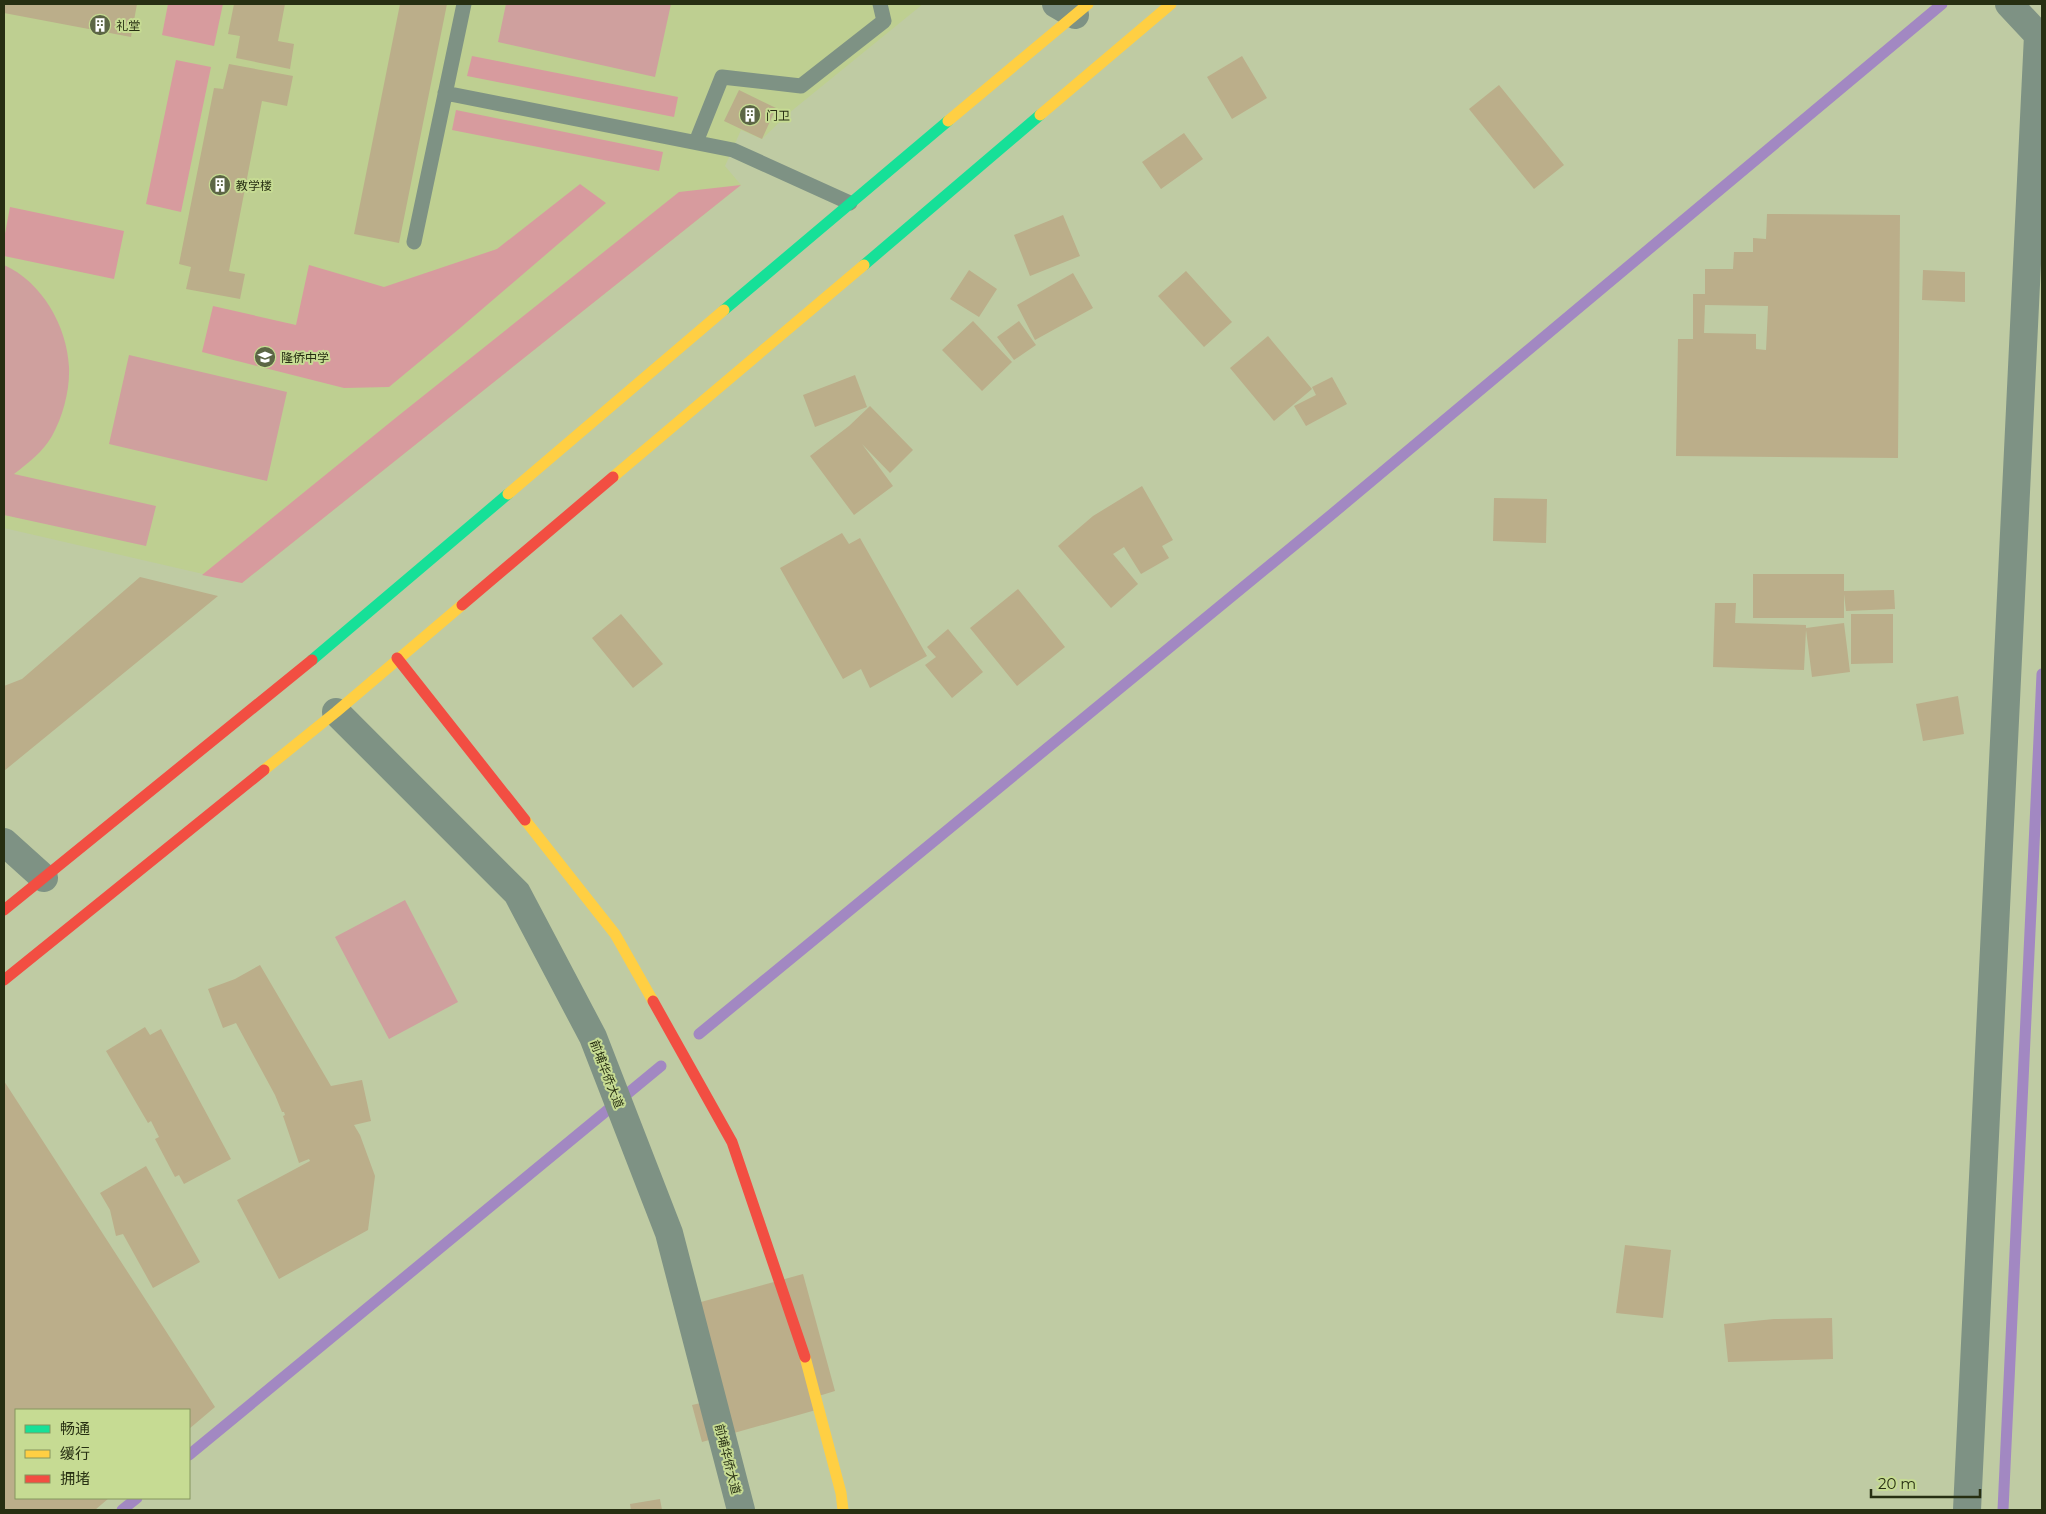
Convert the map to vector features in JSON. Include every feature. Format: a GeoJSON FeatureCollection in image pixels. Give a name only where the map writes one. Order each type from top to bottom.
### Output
{"type":"FeatureCollection","features":[{"type":"Feature","properties":{"kind":"main road"},"geometry":{"type":"LineString","coordinates":[[4,980],[336,712],[397,658],[1171,4]]}},
{"type":"Feature","properties":{"kind":"main road"},"geometry":{"type":"LineString","coordinates":[[4,910],[310,662],[850,203],[1073,7]]}},
{"type":"Feature","properties":{"kind":"main road"},"geometry":{"type":"LineString","coordinates":[[397,658],[616,934],[732,1142],[802,1342],[841,1493],[842,1510]]}},
{"type":"Feature","properties":{"kind":"street"},"geometry":{"type":"LineString","coordinates":[[1967,1510],[2038,35],[2009,4]]}},
{"type":"Feature","properties":{"kind":"street","name":"前埔华侨大道"},"geometry":{"type":"LineString","coordinates":[[336,712],[517,893],[593,1037],[669,1233],[741,1510]]}},
{"type":"Feature","properties":{"kind":"street"},"geometry":{"type":"LineString","coordinates":[[4,842],[44,878]]}},
{"type":"Feature","properties":{"kind":"lane"},"geometry":{"type":"LineString","coordinates":[[414,242],[464,4]]}},
{"type":"Feature","properties":{"kind":"lane"},"geometry":{"type":"LineString","coordinates":[[696,142],[722,77],[801,86],[884,21],[880,4]]}},
{"type":"Feature","properties":{"kind":"lane"},"geometry":{"type":"LineString","coordinates":[[445,93],[733,150],[850,203]]}},
{"type":"Feature","properties":{"kind":"shaded area","name":"隆侨中学"},"geometry":{"type":"Polygon","coordinates":[[[4,4],[923,4],[789,113],[762,139],[741,130],[725,166],[741,185],[242,583],[4,528],[4,4]]]}},
{"type":"Feature","properties":{"kind":"shaded area"},"geometry":{"type":"Polygon","coordinates":[[[168,4],[223,4],[214,46],[162,35],[168,4]]]}},
{"type":"Feature","properties":{"kind":"shaded area"},"geometry":{"type":"Polygon","coordinates":[[[506,4],[671,4],[655,77],[498,42],[506,4]]]}},
{"type":"Feature","properties":{"kind":"shaded area"},"geometry":{"type":"Polygon","coordinates":[[[472,56],[678,97],[674,117],[467,76],[472,56]]]}},
{"type":"Feature","properties":{"kind":"shaded area"},"geometry":{"type":"Polygon","coordinates":[[[176,60],[211,67],[181,212],[146,204],[176,60]]]}},
{"type":"Feature","properties":{"kind":"shaded area"},"geometry":{"type":"Polygon","coordinates":[[[456,110],[663,152],[659,171],[452,130],[456,110]]]}},
{"type":"Feature","properties":{"kind":"shaded area"},"geometry":{"type":"Polygon","coordinates":[[[580,184],[606,203],[389,387],[344,388],[202,352],[213,306],[296,325],[309,265],[384,287],[497,249],[580,184]]]}},
{"type":"Feature","properties":{"kind":"shaded area"},"geometry":{"type":"Polygon","coordinates":[[[741,185],[242,583],[202,575],[679,192],[741,185]]]}},
{"type":"Feature","properties":{"kind":"shaded area"},"geometry":{"type":"Polygon","coordinates":[[[10,207],[124,231],[114,279],[4,256],[4,239],[10,207]]]}},
{"type":"Feature","properties":{"kind":"shaded area"},"geometry":{"type":"Polygon","coordinates":[[[4,265],[30,282],[50,307],[58,321],[63,336],[69,367],[65,403],[52,436],[29,462],[14,474],[156,506],[146,546],[4,515],[4,265]]]}},
{"type":"Feature","properties":{"kind":"shaded area"},"geometry":{"type":"Polygon","coordinates":[[[129,355],[287,392],[267,481],[109,444],[129,355]]]}},
{"type":"Feature","properties":{"kind":"shaded area"},"geometry":{"type":"Polygon","coordinates":[[[405,900],[458,1002],[389,1039],[335,937],[405,900]]]}},
{"type":"Feature","properties":{"kind":"building","name":"礼堂"},"geometry":{"type":"Polygon","coordinates":[[[4,4],[137,4],[131,37],[4,13],[4,4]]]}},
{"type":"Feature","properties":{"kind":"building"},"geometry":{"type":"Polygon","coordinates":[[[234,4],[285,4],[278,41],[294,44],[290,69],[236,58],[240,36],[228,34],[234,4]]]}},
{"type":"Feature","properties":{"kind":"building"},"geometry":{"type":"Polygon","coordinates":[[[400,4],[447,4],[399,243],[354,234],[400,4]]]}},
{"type":"Feature","properties":{"kind":"building"},"geometry":{"type":"Polygon","coordinates":[[[1242,56],[1267,98],[1232,119],[1207,77],[1242,56]]]}},
{"type":"Feature","properties":{"kind":"building","name":"教学楼"},"geometry":{"type":"Polygon","coordinates":[[[229,64],[293,76],[287,106],[262,101],[229,271],[245,274],[240,299],[186,289],[191,267],[179,264],[214,88],[223,89],[229,64]]]}},
{"type":"Feature","properties":{"kind":"building"},"geometry":{"type":"Polygon","coordinates":[[[1499,85],[1564,165],[1534,189],[1469,109],[1499,85]]]}},
{"type":"Feature","properties":{"kind":"building","name":"门卫"},"geometry":{"type":"Polygon","coordinates":[[[739,90],[776,108],[762,139],[724,121],[739,90]]]}},
{"type":"Feature","properties":{"kind":"building"},"geometry":{"type":"Polygon","coordinates":[[[1184,133],[1203,159],[1161,189],[1142,162],[1184,133]]]}},
{"type":"Feature","properties":{"kind":"building"},"geometry":{"type":"Polygon","coordinates":[[[1767,214],[1900,215],[1898,458],[1676,456],[1678,339],[1693,339],[1693,294],[1705,294],[1705,269],[1733,269],[1734,252],[1753,252],[1753,238],[1766,239],[1767,214]],[[1705,305],[1704,333],[1756,334],[1756,349],[1766,350],[1768,306],[1705,305]]]}},
{"type":"Feature","properties":{"kind":"building"},"geometry":{"type":"Polygon","coordinates":[[[1063,215],[1080,256],[1030,276],[1014,235],[1063,215]]]}},
{"type":"Feature","properties":{"kind":"building"},"geometry":{"type":"Polygon","coordinates":[[[969,270],[997,289],[979,317],[950,299],[969,270]]]}},
{"type":"Feature","properties":{"kind":"building"},"geometry":{"type":"Polygon","coordinates":[[[1923,270],[1965,272],[1965,302],[1922,300],[1923,270]]]}},
{"type":"Feature","properties":{"kind":"building"},"geometry":{"type":"Polygon","coordinates":[[[1186,271],[1232,322],[1204,347],[1158,296],[1186,271]]]}},
{"type":"Feature","properties":{"kind":"building"},"geometry":{"type":"Polygon","coordinates":[[[1073,273],[1093,308],[1035,340],[1017,305],[1073,273]]]}},
{"type":"Feature","properties":{"kind":"building"},"geometry":{"type":"Polygon","coordinates":[[[973,321],[1012,362],[982,391],[942,350],[973,321]]]}},
{"type":"Feature","properties":{"kind":"building"},"geometry":{"type":"Polygon","coordinates":[[[1019,321],[1036,345],[1014,360],[997,337],[1019,321]]]}},
{"type":"Feature","properties":{"kind":"building"},"geometry":{"type":"Polygon","coordinates":[[[1268,336],[1312,389],[1274,421],[1230,368],[1268,336]]]}},
{"type":"Feature","properties":{"kind":"building"},"geometry":{"type":"Polygon","coordinates":[[[855,375],[867,407],[815,427],[803,395],[855,375]]]}},
{"type":"Feature","properties":{"kind":"building"},"geometry":{"type":"Polygon","coordinates":[[[1332,377],[1347,404],[1306,426],[1294,406],[1316,395],[1312,387],[1332,377]]]}},
{"type":"Feature","properties":{"kind":"building"},"geometry":{"type":"Polygon","coordinates":[[[870,406],[913,450],[890,473],[862,444],[893,486],[854,515],[810,456],[849,426],[870,406]]]}},
{"type":"Feature","properties":{"kind":"building"},"geometry":{"type":"Polygon","coordinates":[[[1142,486],[1173,540],[1162,546],[1169,558],[1141,574],[1124,547],[1113,554],[1138,584],[1111,608],[1058,546],[1093,516],[1142,486]]]}},
{"type":"Feature","properties":{"kind":"building"},"geometry":{"type":"Polygon","coordinates":[[[1494,498],[1547,499],[1546,543],[1493,541],[1494,498]]]}},
{"type":"Feature","properties":{"kind":"building"},"geometry":{"type":"Polygon","coordinates":[[[842,533],[849,544],[860,538],[927,656],[870,688],[861,669],[843,679],[780,568],[842,533]]]}},
{"type":"Feature","properties":{"kind":"building"},"geometry":{"type":"Polygon","coordinates":[[[1753,574],[1844,574],[1844,591],[1894,590],[1895,609],[1846,611],[1844,594],[1844,618],[1753,618],[1753,574]]]}},
{"type":"Feature","properties":{"kind":"building"},"geometry":{"type":"Polygon","coordinates":[[[140,577],[218,596],[4,771],[4,686],[22,679],[140,577]]]}},
{"type":"Feature","properties":{"kind":"building"},"geometry":{"type":"Polygon","coordinates":[[[1018,589],[1065,647],[1017,686],[970,628],[1018,589]]]}},
{"type":"Feature","properties":{"kind":"building"},"geometry":{"type":"Polygon","coordinates":[[[1715,603],[1736,603],[1735,623],[1806,625],[1806,628],[1844,623],[1850,672],[1812,677],[1806,630],[1804,670],[1713,667],[1715,603]]]}},
{"type":"Feature","properties":{"kind":"building"},"geometry":{"type":"Polygon","coordinates":[[[621,614],[663,664],[633,688],[592,638],[621,614]]]}},
{"type":"Feature","properties":{"kind":"building"},"geometry":{"type":"Polygon","coordinates":[[[1851,614],[1893,614],[1893,663],[1851,664],[1851,614]]]}},
{"type":"Feature","properties":{"kind":"building"},"geometry":{"type":"Polygon","coordinates":[[[948,629],[983,672],[952,698],[925,665],[936,657],[927,647],[948,629]]]}},
{"type":"Feature","properties":{"kind":"building"},"geometry":{"type":"Polygon","coordinates":[[[1958,696],[1964,734],[1923,741],[1916,704],[1958,696]]]}},
{"type":"Feature","properties":{"kind":"building"},"geometry":{"type":"Polygon","coordinates":[[[260,965],[331,1086],[362,1080],[371,1121],[354,1125],[360,1135],[375,1176],[368,1230],[279,1279],[237,1200],[310,1161],[309,1159],[299,1163],[283,1116],[285,1115],[284,1112],[282,1112],[275,1095],[236,1023],[223,1028],[208,989],[235,979],[260,965]]]}},
{"type":"Feature","properties":{"kind":"building"},"geometry":{"type":"Polygon","coordinates":[[[145,1027],[150,1035],[161,1029],[231,1159],[184,1184],[179,1175],[175,1177],[155,1139],[159,1137],[151,1121],[148,1123],[106,1051],[145,1027]]]}},
{"type":"Feature","properties":{"kind":"building"},"geometry":{"type":"Polygon","coordinates":[[[4,1081],[215,1407],[190,1428],[190,1409],[15,1409],[15,1499],[108,1499],[95,1510],[4,1510],[4,1081]]]}},
{"type":"Feature","properties":{"kind":"building"},"geometry":{"type":"Polygon","coordinates":[[[146,1166],[200,1262],[153,1288],[123,1234],[116,1236],[110,1210],[100,1193],[146,1166]]]}},
{"type":"Feature","properties":{"kind":"building"},"geometry":{"type":"Polygon","coordinates":[[[1625,1245],[1671,1250],[1663,1318],[1616,1313],[1625,1245]]]}},
{"type":"Feature","properties":{"kind":"building"},"geometry":{"type":"Polygon","coordinates":[[[803,1274],[835,1391],[812,1398],[816,1410],[702,1442],[692,1405],[705,1402],[679,1308],[803,1274]]]}},
{"type":"Feature","properties":{"kind":"building"},"geometry":{"type":"Polygon","coordinates":[[[1832,1318],[1833,1359],[1728,1362],[1724,1324],[1774,1319],[1832,1318]]]}},
{"type":"Feature","properties":{"kind":"building"},"geometry":{"type":"Polygon","coordinates":[[[660,1499],[662,1510],[631,1510],[630,1504],[660,1499]]]}},
{"type":"Feature","properties":{"kind":"waterway"},"geometry":{"type":"LineString","coordinates":[[699,1034],[1331,515],[1942,4]]}},
{"type":"Feature","properties":{"kind":"waterway"},"geometry":{"type":"LineString","coordinates":[[2003,1510],[2042,674]]}},
{"type":"Feature","properties":{"kind":"waterway"},"geometry":{"type":"LineString","coordinates":[[190,1454],[661,1066]]}},
{"type":"Feature","properties":{"kind":"waterway"},"geometry":{"type":"LineString","coordinates":[[122,1510],[136,1499]]}},
{"type":"Feature","properties":{"kind":"traffic: fast"},"geometry":{"type":"LineString","coordinates":[[864,265],[1040,115]]}},
{"type":"Feature","properties":{"kind":"traffic: fast"},"geometry":{"type":"LineString","coordinates":[[724,310],[948,121]]}},
{"type":"Feature","properties":{"kind":"traffic: fast"},"geometry":{"type":"LineString","coordinates":[[312,660],[508,494]]}},
{"type":"Feature","properties":{"kind":"traffic: slow"},"geometry":{"type":"LineString","coordinates":[[948,121],[1088,4]]}},
{"type":"Feature","properties":{"kind":"traffic: slow"},"geometry":{"type":"LineString","coordinates":[[1040,115],[1171,4]]}},
{"type":"Feature","properties":{"kind":"traffic: slow"},"geometry":{"type":"LineString","coordinates":[[613,477],[864,265]]}},
{"type":"Feature","properties":{"kind":"traffic: slow"},"geometry":{"type":"LineString","coordinates":[[508,494],[724,310]]}},
{"type":"Feature","properties":{"kind":"traffic: slow"},"geometry":{"type":"LineString","coordinates":[[264,770],[336,712],[462,605]]}},
{"type":"Feature","properties":{"kind":"traffic: slow"},"geometry":{"type":"LineString","coordinates":[[525,820],[615,934],[653,1001]]}},
{"type":"Feature","properties":{"kind":"traffic: slow"},"geometry":{"type":"LineString","coordinates":[[805,1357],[841,1493],[843,1510]]}},
{"type":"Feature","properties":{"kind":"traffic: jam"},"geometry":{"type":"LineString","coordinates":[[462,605],[613,477]]}},
{"type":"Feature","properties":{"kind":"traffic: jam"},"geometry":{"type":"LineString","coordinates":[[397,658],[525,820]]}},
{"type":"Feature","properties":{"kind":"traffic: jam"},"geometry":{"type":"LineString","coordinates":[[4,910],[312,660]]}},
{"type":"Feature","properties":{"kind":"traffic: jam"},"geometry":{"type":"LineString","coordinates":[[4,980],[264,770]]}},
{"type":"Feature","properties":{"kind":"traffic: jam"},"geometry":{"type":"LineString","coordinates":[[653,1001],[732,1142],[805,1357]]}},
{"type":"Feature","properties":{"kind":"place","name":"礼堂"},"geometry":{"type":"Point","coordinates":[100,25]}},
{"type":"Feature","properties":{"kind":"place","name":"门卫"},"geometry":{"type":"Point","coordinates":[750,115]}},
{"type":"Feature","properties":{"kind":"place","name":"教学楼"},"geometry":{"type":"Point","coordinates":[220,185]}},
{"type":"Feature","properties":{"kind":"place","name":"隆侨中学"},"geometry":{"type":"Point","coordinates":[265,357]}}]}
